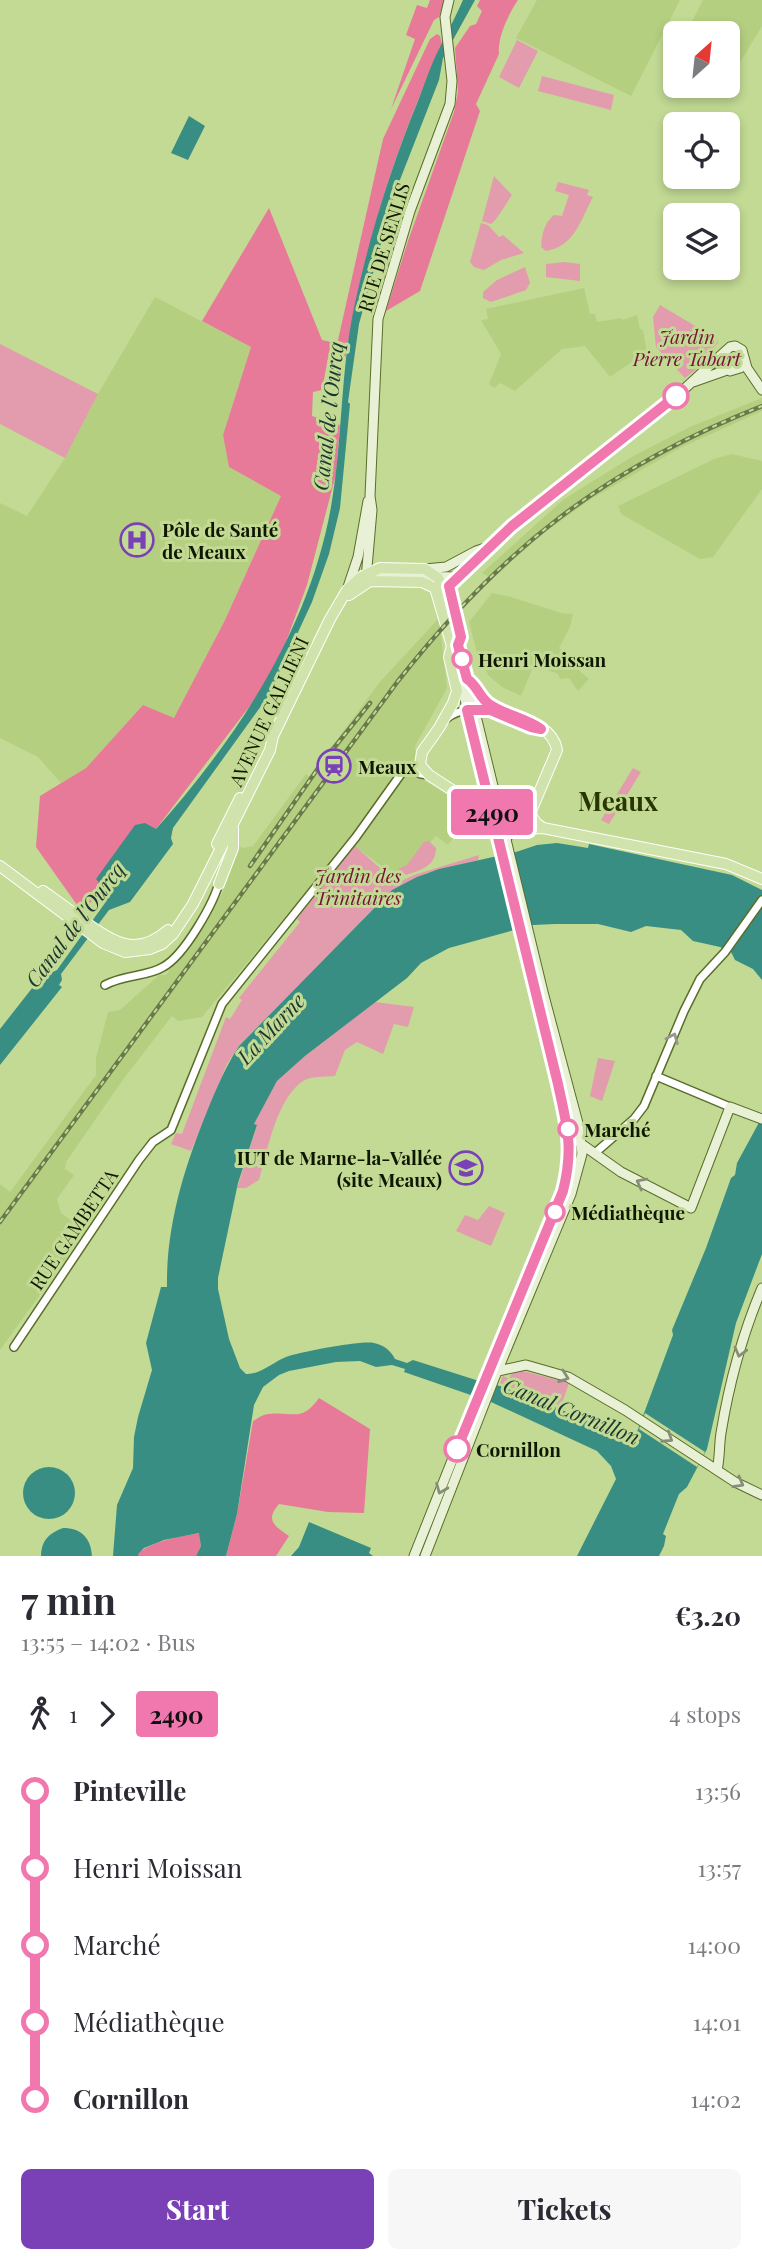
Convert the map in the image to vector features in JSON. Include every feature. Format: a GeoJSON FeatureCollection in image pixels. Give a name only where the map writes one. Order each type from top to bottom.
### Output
{"type":"FeatureCollection","features":[{"type":"Feature","properties":{"kind":"main road","name":"RUE DE SENLIS"},"geometry":{"type":"LineString","coordinates":[[345,594],[358,557],[370,496],[378,319],[410,211],[447,116],[452,89],[445,17],[449,0]]}},
{"type":"Feature","properties":{"kind":"main road"},"geometry":{"type":"LineString","coordinates":[[693,382],[725,349],[735,346],[744,353],[745,363],[753,380],[762,390]]}},
{"type":"Feature","properties":{"kind":"main road"},"geometry":{"type":"LineString","coordinates":[[720,356],[720,362],[730,370],[753,380]]}},
{"type":"Feature","properties":{"kind":"main road"},"geometry":{"type":"LineString","coordinates":[[435,582],[485,548],[693,382],[740,368],[745,363]]}},
{"type":"Feature","properties":{"kind":"main road","name":"RUE DE SENLIS"},"geometry":{"type":"LineString","coordinates":[[366,579],[372,510],[370,496]]}},
{"type":"Feature","properties":{"kind":"main road"},"geometry":{"type":"LineString","coordinates":[[425,569],[446,567],[485,548]]}},
{"type":"Feature","properties":{"kind":"main road"},"geometry":{"type":"LineString","coordinates":[[366,579],[435,582],[456,577],[466,572],[485,554],[485,548]]}},
{"type":"Feature","properties":{"kind":"main road"},"geometry":{"type":"LineString","coordinates":[[369,552],[373,564],[380,568]]}},
{"type":"Feature","properties":{"kind":"main road","name":"RUE DE SENLIS"},"geometry":{"type":"LineString","coordinates":[[358,557],[366,579]]}},
{"type":"Feature","properties":{"kind":"main road","name":"AVENUE GALLIENI"},"geometry":{"type":"LineString","coordinates":[[223,841],[233,828],[270,750],[273,736],[345,594],[380,568],[425,569]]}},
{"type":"Feature","properties":{"kind":"main road"},"geometry":{"type":"LineString","coordinates":[[425,569],[435,582],[467,679],[471,710]]}},
{"type":"Feature","properties":{"kind":"main road"},"geometry":{"type":"LineString","coordinates":[[456,577],[449,590],[461,637],[449,657],[457,691],[453,703],[420,757],[420,765],[429,775],[493,818],[516,826],[543,828],[716,862],[737,867],[762,879]]}},
{"type":"Feature","properties":{"kind":"main road"},"geometry":{"type":"LineString","coordinates":[[414,1556],[492,1375],[569,1169],[569,1138],[558,1084],[503,844],[493,818],[455,645]]}},
{"type":"Feature","properties":{"kind":"main road"},"geometry":{"type":"LineString","coordinates":[[467,679],[473,682],[487,703],[552,737],[557,750],[531,815],[543,828]]}},
{"type":"Feature","properties":{"kind":"main road"},"geometry":{"type":"LineString","coordinates":[[0,866],[113,949],[125,952],[150,950],[162,944],[183,920],[220,853],[239,799],[265,746],[273,736]]}},
{"type":"Feature","properties":{"kind":"main road"},"geometry":{"type":"LineString","coordinates":[[219,884],[233,848],[233,828]]}},
{"type":"Feature","properties":{"kind":"main road"},"geometry":{"type":"LineString","coordinates":[[96,935],[132,945],[147,943],[161,936],[186,907],[223,841]]}},
{"type":"Feature","properties":{"kind":"main road"},"geometry":{"type":"LineString","coordinates":[[0,858],[80,923]]}},
{"type":"Feature","properties":{"kind":"main road"},"geometry":{"type":"LineString","coordinates":[[492,1375],[505,1353],[571,1194],[580,1164],[582,1144],[523,928]]}},
{"type":"Feature","properties":{"kind":"main road"},"geometry":{"type":"LineString","coordinates":[[569,1138],[621,1172],[691,1208],[730,1107],[762,1119]]}},
{"type":"Feature","properties":{"kind":"main road"},"geometry":{"type":"LineString","coordinates":[[717,1470],[720,1435],[730,1392],[750,1315],[762,1287]]}},
{"type":"Feature","properties":{"kind":"main road"},"geometry":{"type":"LineString","coordinates":[[505,1353],[511,1360],[568,1377],[762,1495]]}},
{"type":"Feature","properties":{"kind":"main road"},"geometry":{"type":"LineString","coordinates":[[492,1375],[526,1365]]}},
{"type":"Feature","properties":{"kind":"main road"},"geometry":{"type":"LineString","coordinates":[[425,1556],[479,1406]]}},
{"type":"Feature","properties":{"kind":"street"},"geometry":{"type":"LineString","coordinates":[[442,722],[455,712],[490,710],[541,729]]}},
{"type":"Feature","properties":{"kind":"street","name":"RUE GAMBETTA"},"geometry":{"type":"LineString","coordinates":[[14,1347],[139,1160],[153,1142],[171,1130],[222,1004],[358,834],[406,767],[429,775]]}},
{"type":"Feature","properties":{"kind":"street"},"geometry":{"type":"LineString","coordinates":[[105,985],[118,978],[158,969],[169,963],[196,928],[219,884],[224,864],[220,853],[221,846],[238,808],[239,799]]}},
{"type":"Feature","properties":{"kind":"street"},"geometry":{"type":"LineString","coordinates":[[503,844],[516,826],[531,815]]}},
{"type":"Feature","properties":{"kind":"street"},"geometry":{"type":"LineString","coordinates":[[595,1153],[634,1119],[644,1106],[684,1011],[701,979],[725,952],[762,900]]}},
{"type":"Feature","properties":{"kind":"street"},"geometry":{"type":"LineString","coordinates":[[656,1076],[730,1107]]}},
{"type":"Feature","properties":{"kind":"shaded area"},"geometry":{"type":"Polygon","coordinates":[[[430,0],[445,0],[439,17],[434,20],[391,109],[415,39],[406,35],[417,5],[427,8],[430,0]]]}},
{"type":"Feature","properties":{"kind":"shaded area"},"geometry":{"type":"Polygon","coordinates":[[[480,0],[518,0],[504,26],[499,54],[476,104],[480,111],[420,291],[386,311],[454,112],[458,92],[455,48],[470,26],[476,24],[482,11],[477,6],[480,0]]]}},
{"type":"Feature","properties":{"kind":"shaded area"},"geometry":{"type":"Polygon","coordinates":[[[537,0],[680,0],[669,21],[663,21],[663,33],[631,96],[516,38],[537,0]]]}},
{"type":"Feature","properties":{"kind":"shaded area"},"geometry":{"type":"Polygon","coordinates":[[[703,0],[762,0],[762,26],[740,62],[740,21],[692,21],[703,0]]]}},
{"type":"Feature","properties":{"kind":"shaded area"},"geometry":{"type":"Polygon","coordinates":[[[437,34],[442,44],[405,134],[374,229],[345,360],[334,358],[383,139],[430,39],[437,34]]]}},
{"type":"Feature","properties":{"kind":"shaded area"},"geometry":{"type":"Polygon","coordinates":[[[269,208],[322,340],[331,342],[322,390],[313,392],[312,416],[340,425],[336,474],[307,585],[274,674],[156,829],[97,879],[104,888],[82,912],[36,847],[40,796],[86,768],[143,705],[174,718],[225,620],[281,496],[229,467],[223,435],[251,347],[202,321],[269,208]]]}},
{"type":"Feature","properties":{"kind":"shaded area"},"geometry":{"type":"Polygon","coordinates":[[[584,288],[590,314],[595,314],[597,322],[621,318],[623,320],[637,315],[648,357],[636,359],[610,377],[585,346],[562,349],[515,391],[500,383],[494,388],[489,384],[501,354],[481,320],[488,319],[486,309],[584,288]]]}},
{"type":"Feature","properties":{"kind":"shaded area","name":"Pôle de Santé de Meaux"},"geometry":{"type":"Polygon","coordinates":[[[155,297],[251,347],[223,435],[229,467],[281,496],[225,620],[174,719],[143,705],[86,768],[61,783],[38,757],[0,738],[0,503],[27,516],[65,458],[98,394],[155,297]]]}},
{"type":"Feature","properties":{"kind":"shaded area"},"geometry":{"type":"Polygon","coordinates":[[[762,398],[762,411],[680,448],[591,499],[541,535],[492,578],[482,573],[563,500],[593,481],[635,455],[692,426],[762,398]]]}},
{"type":"Feature","properties":{"kind":"shaded area"},"geometry":{"type":"Polygon","coordinates":[[[732,454],[762,461],[762,489],[713,557],[700,559],[621,514],[618,506],[714,459],[732,454]]]}},
{"type":"Feature","properties":{"kind":"shaded area"},"geometry":{"type":"Polygon","coordinates":[[[492,593],[573,614],[570,627],[559,648],[566,653],[564,657],[589,679],[578,691],[569,678],[560,679],[558,674],[534,665],[521,696],[502,687],[489,676],[478,657],[469,622],[492,593]]]}},
{"type":"Feature","properties":{"kind":"shaded area"},"geometry":{"type":"Polygon","coordinates":[[[439,618],[447,688],[415,746],[419,777],[473,811],[448,845],[436,836],[408,867],[392,874],[348,841],[202,1017],[178,1021],[172,1016],[122,1081],[66,1162],[65,1169],[74,1175],[57,1199],[61,1213],[86,1231],[0,1350],[0,1184],[10,1192],[96,1075],[96,1058],[108,1012],[120,1010],[159,975],[166,975],[201,928],[223,892],[238,846],[253,846],[306,774],[310,777],[379,683],[439,618]]]}},
{"type":"Feature","properties":{"kind":"shaded area"},"geometry":{"type":"Polygon","coordinates":[[[319,1398],[370,1429],[364,1513],[328,1512],[279,1504],[272,1519],[279,1529],[289,1536],[276,1556],[226,1556],[237,1514],[253,1421],[267,1414],[302,1413],[319,1398]]]}},
{"type":"Feature","properties":{"kind":"shaded area"},"geometry":{"type":"Polygon","coordinates":[[[200,1533],[201,1546],[196,1556],[137,1554],[159,1542],[200,1533]]]}},
{"type":"Feature","properties":{"kind":"green space"},"geometry":{"type":"Polygon","coordinates":[[[517,40],[538,51],[519,88],[499,77],[517,40]]]}},
{"type":"Feature","properties":{"kind":"green space"},"geometry":{"type":"Polygon","coordinates":[[[542,76],[614,95],[611,110],[538,91],[542,76]]]}},
{"type":"Feature","properties":{"kind":"green space"},"geometry":{"type":"Polygon","coordinates":[[[494,176],[512,195],[491,224],[482,221],[494,176]]]}},
{"type":"Feature","properties":{"kind":"green space"},"geometry":{"type":"Polygon","coordinates":[[[558,182],[589,190],[587,195],[593,197],[570,238],[564,244],[546,251],[541,247],[544,229],[554,215],[562,216],[569,195],[555,191],[558,182]]]}},
{"type":"Feature","properties":{"kind":"green space"},"geometry":{"type":"Polygon","coordinates":[[[481,223],[488,225],[499,237],[503,235],[524,253],[501,260],[484,270],[474,267],[470,262],[481,223]]]}},
{"type":"Feature","properties":{"kind":"green space"},"geometry":{"type":"Polygon","coordinates":[[[546,264],[580,264],[580,281],[546,277],[546,264]]]}},
{"type":"Feature","properties":{"kind":"green space"},"geometry":{"type":"Polygon","coordinates":[[[525,267],[530,283],[526,290],[491,302],[483,298],[483,292],[497,280],[525,267]]]}},
{"type":"Feature","properties":{"kind":"green space","name":"Jardin Pierre Tabart"},"geometry":{"type":"Polygon","coordinates":[[[660,305],[717,339],[713,356],[685,378],[656,347],[653,317],[660,305]]]}},
{"type":"Feature","properties":{"kind":"green space"},"geometry":{"type":"Polygon","coordinates":[[[0,344],[98,394],[65,458],[0,424],[0,344]]]}},
{"type":"Feature","properties":{"kind":"green space"},"geometry":{"type":"Polygon","coordinates":[[[633,768],[641,772],[609,824],[601,820],[633,768]]]}},
{"type":"Feature","properties":{"kind":"green space"},"geometry":{"type":"Polygon","coordinates":[[[429,841],[436,848],[430,863],[406,875],[398,869],[407,865],[424,842],[429,841]]]}},
{"type":"Feature","properties":{"kind":"green space","name":"Jardin des Trinitaires"},"geometry":{"type":"Polygon","coordinates":[[[355,846],[397,883],[479,855],[478,860],[427,873],[392,890],[239,1046],[227,1064],[191,1151],[171,1144],[176,1133],[182,1134],[226,1017],[230,1019],[242,1000],[239,998],[300,922],[297,919],[355,846]]]}},
{"type":"Feature","properties":{"kind":"green space"},"geometry":{"type":"Polygon","coordinates":[[[375,1002],[414,1007],[408,1027],[394,1024],[383,1054],[357,1042],[345,1050],[335,1076],[310,1078],[294,1089],[274,1126],[259,1180],[246,1188],[237,1188],[257,1126],[254,1124],[277,1081],[375,1002]]]}},
{"type":"Feature","properties":{"kind":"green space"},"geometry":{"type":"Polygon","coordinates":[[[598,1058],[615,1061],[602,1101],[590,1096],[598,1058]]]}},
{"type":"Feature","properties":{"kind":"green space"},"geometry":{"type":"Polygon","coordinates":[[[489,1206],[505,1213],[491,1246],[456,1231],[465,1215],[478,1220],[489,1206]]]}},
{"type":"Feature","properties":{"kind":"green space"},"geometry":{"type":"Polygon","coordinates":[[[523,1371],[569,1383],[561,1406],[500,1383],[503,1376],[509,1379],[512,1373],[523,1371]]]}},
{"type":"Feature","properties":{"kind":"water"},"geometry":{"type":"Polygon","coordinates":[[[463,0],[475,0],[443,58],[439,80],[396,190],[359,324],[348,402],[350,404],[340,508],[329,554],[312,602],[269,695],[173,828],[173,844],[130,902],[109,910],[61,974],[59,985],[62,987],[0,1065],[0,1029],[40,978],[57,970],[105,903],[107,892],[96,879],[135,825],[145,823],[156,829],[214,758],[266,680],[306,596],[331,507],[350,328],[367,252],[408,126],[434,60],[463,0]]]}},
{"type":"Feature","properties":{"kind":"water"},"geometry":{"type":"Polygon","coordinates":[[[189,116],[205,126],[188,160],[171,153],[189,116]]]}},
{"type":"Feature","properties":{"kind":"water"},"geometry":{"type":"Polygon","coordinates":[[[557,843],[588,848],[589,844],[732,875],[762,890],[762,980],[753,969],[735,960],[731,952],[693,941],[681,930],[646,926],[631,932],[598,924],[533,925],[449,948],[421,963],[407,978],[305,1056],[277,1081],[254,1124],[257,1125],[238,1183],[218,1289],[229,1339],[240,1368],[246,1374],[304,1352],[374,1343],[387,1349],[395,1359],[407,1363],[413,1360],[500,1386],[628,1438],[637,1432],[673,1335],[672,1330],[731,1178],[735,1175],[737,1163],[762,1117],[762,1254],[736,1323],[707,1449],[687,1487],[679,1494],[663,1534],[666,1536],[659,1556],[577,1556],[616,1479],[611,1466],[597,1451],[491,1402],[404,1372],[405,1369],[392,1365],[376,1367],[360,1361],[336,1362],[289,1371],[263,1387],[254,1405],[237,1514],[226,1556],[196,1556],[201,1546],[199,1533],[164,1540],[144,1548],[139,1556],[113,1556],[117,1505],[133,1468],[134,1437],[152,1370],[146,1343],[161,1287],[167,1287],[170,1241],[178,1196],[208,1109],[239,1046],[392,890],[439,869],[537,845],[557,843]]]}},
{"type":"Feature","properties":{"kind":"water"},"geometry":{"type":"Polygon","coordinates":[[[49,1467],[59,1469],[67,1475],[73,1483],[73,1503],[67,1511],[59,1517],[49,1519],[39,1517],[31,1511],[25,1503],[23,1493],[25,1483],[31,1475],[39,1469],[49,1467]]]}},
{"type":"Feature","properties":{"kind":"water"},"geometry":{"type":"Polygon","coordinates":[[[309,1522],[371,1548],[369,1553],[373,1556],[291,1556],[299,1547],[309,1522]]]}},
{"type":"Feature","properties":{"kind":"water"},"geometry":{"type":"Polygon","coordinates":[[[63,1528],[84,1535],[90,1544],[92,1556],[41,1556],[42,1546],[47,1538],[63,1528]]]}},
{"type":"Feature","properties":{"kind":"pier"},"geometry":{"type":"Polygon","coordinates":[[[645,1413],[705,1452],[697,1467],[639,1429],[645,1413]]]}},
{"type":"Feature","properties":{"kind":"waterway","name":"La Marne"},"geometry":{"type":"LineString","coordinates":[[201,1415],[207,1458]]}},
{"type":"Feature","properties":{"kind":"railway"},"geometry":{"type":"LineString","coordinates":[[0,1222],[398,681],[477,591],[517,552],[605,485],[706,430],[762,406]]}},
{"type":"Feature","properties":{"kind":"railway"},"geometry":{"type":"LineString","coordinates":[[250,866],[321,764],[370,703]]}},
{"type":"Feature","properties":{"kind":"bus line","name":"2490"},"geometry":{"type":"LineString","coordinates":[[457,1449],[563,1191],[569,1169],[570,1146],[558,1084],[467,710],[490,710],[541,729],[487,703],[481,698],[473,682],[467,679],[458,645],[461,637],[449,586],[512,526],[676,396]]}},
{"type":"Feature","properties":{"kind":"place","name":"Pôle de Santé de Meaux"},"geometry":{"type":"Point","coordinates":[137,540]}},
{"type":"Feature","properties":{"kind":"place","name":"Henri Moissan"},"geometry":{"type":"Point","coordinates":[462,659]}},
{"type":"Feature","properties":{"kind":"place","name":"Meaux"},"geometry":{"type":"Point","coordinates":[334,766]}},
{"type":"Feature","properties":{"kind":"place","name":"Marché"},"geometry":{"type":"Point","coordinates":[568,1129]}},
{"type":"Feature","properties":{"kind":"place","name":"IUT de Marne-la-Vallée (site Meaux)"},"geometry":{"type":"Point","coordinates":[466,1168]}},
{"type":"Feature","properties":{"kind":"place","name":"Médiathèque"},"geometry":{"type":"Point","coordinates":[555,1212]}},
{"type":"Feature","properties":{"kind":"place","name":"Cornillon"},"geometry":{"type":"Point","coordinates":[457,1449]}},
{"type":"Feature","properties":{"kind":"district","name":"Meaux"},"geometry":{"type":"Point","coordinates":[618,800]}},
{"type":"Feature","properties":{"kind":"water label","name":"Canal de l'Ourcq"},"geometry":{"type":"Point","coordinates":[327,416]}},
{"type":"Feature","properties":{"kind":"water label","name":"Canal de l'Ourcq"},"geometry":{"type":"Point","coordinates":[74,924]}},
{"type":"Feature","properties":{"kind":"water label","name":"Canal Cornillon"},"geometry":{"type":"Point","coordinates":[572,1410]}}]}
